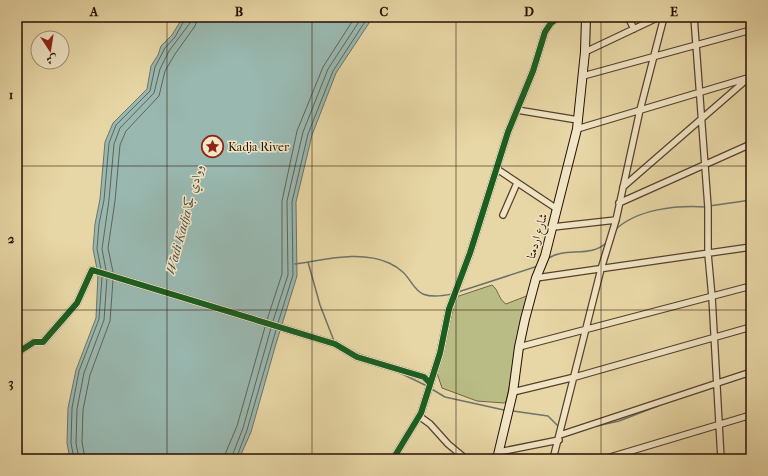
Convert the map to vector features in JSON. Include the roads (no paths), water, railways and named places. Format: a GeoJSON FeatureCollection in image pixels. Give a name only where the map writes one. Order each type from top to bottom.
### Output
{"type":"FeatureCollection","features":[{"type":"Feature","properties":{"kind":"main road","name":"شارع اردمتا"},"geometry":{"type":"LineString","coordinates":[[498,456],[513,392],[519,347],[536,278],[545,256],[553,227],[578,124],[585,52],[586,17]]}},
{"type":"Feature","properties":{"kind":"street"},"geometry":{"type":"LineString","coordinates":[[393,459],[420,416],[440,353],[449,309],[506,138],[533,71],[545,32],[551,22],[559,17]]}},
{"type":"Feature","properties":{"kind":"street"},"geometry":{"type":"LineString","coordinates":[[628,17],[634,29]]}},
{"type":"Feature","properties":{"kind":"street"},"geometry":{"type":"LineString","coordinates":[[585,52],[659,17]]}},
{"type":"Feature","properties":{"kind":"street"},"geometry":{"type":"LineString","coordinates":[[553,459],[560,437],[601,268],[616,220],[640,110],[664,17]]}},
{"type":"Feature","properties":{"kind":"street"},"geometry":{"type":"LineString","coordinates":[[694,17],[700,120],[708,207],[708,254],[712,297],[720,459]]}},
{"type":"Feature","properties":{"kind":"street"},"geometry":{"type":"LineString","coordinates":[[582,76],[653,58],[751,30]]}},
{"type":"Feature","properties":{"kind":"street"},"geometry":{"type":"LineString","coordinates":[[517,110],[578,124],[640,110],[749,78]]}},
{"type":"Feature","properties":{"kind":"street"},"geometry":{"type":"LineString","coordinates":[[623,187],[749,78]]}},
{"type":"Feature","properties":{"kind":"street"},"geometry":{"type":"LineString","coordinates":[[619,203],[751,144]]}},
{"type":"Feature","properties":{"kind":"street"},"geometry":{"type":"LineString","coordinates":[[497,168],[557,209]]}},
{"type":"Feature","properties":{"kind":"street"},"geometry":{"type":"LineString","coordinates":[[503,215],[517,183]]}},
{"type":"Feature","properties":{"kind":"street"},"geometry":{"type":"LineString","coordinates":[[553,227],[616,220]]}},
{"type":"Feature","properties":{"kind":"street"},"geometry":{"type":"LineString","coordinates":[[536,278],[751,247]]}},
{"type":"Feature","properties":{"kind":"street"},"geometry":{"type":"LineString","coordinates":[[17,353],[34,342],[43,342],[77,303],[92,270],[335,344],[357,356],[424,377],[430,383]]}},
{"type":"Feature","properties":{"kind":"street"},"geometry":{"type":"LineString","coordinates":[[519,347],[751,286]]}},
{"type":"Feature","properties":{"kind":"street"},"geometry":{"type":"LineString","coordinates":[[513,392],[575,377],[751,327]]}},
{"type":"Feature","properties":{"kind":"street"},"geometry":{"type":"LineString","coordinates":[[498,456],[560,437],[751,372]]}},
{"type":"Feature","properties":{"kind":"street"},"geometry":{"type":"LineString","coordinates":[[420,416],[430,424],[448,444],[466,459]]}},
{"type":"Feature","properties":{"kind":"street"},"geometry":{"type":"LineString","coordinates":[[604,459],[718,427],[751,416]]}},
{"type":"Feature","properties":{"kind":"street"},"geometry":{"type":"LineString","coordinates":[[746,459],[751,457]]}},
{"type":"Feature","properties":{"kind":"water","name":"Wadi Kadja ووادي كجا"},"geometry":{"type":"Polygon","coordinates":[[[183,17],[373,17],[336,73],[312,135],[296,202],[297,276],[251,432],[239,459],[70,459],[67,443],[68,408],[76,370],[96,318],[98,274],[93,249],[95,224],[100,199],[105,142],[113,123],[147,89],[151,66],[158,55],[161,46],[172,35],[183,17]]]}},
{"type":"Feature","properties":{"kind":"waterway"},"geometry":{"type":"LineString","coordinates":[[709,206],[751,200]]}},
{"type":"Feature","properties":{"kind":"waterway"},"geometry":{"type":"LineString","coordinates":[[615,230],[634,217],[646,213],[670,208],[706,207]]}},
{"type":"Feature","properties":{"kind":"waterway"},"geometry":{"type":"LineString","coordinates":[[547,259],[562,253],[593,250],[601,247],[607,242]]}},
{"type":"Feature","properties":{"kind":"waterway"},"geometry":{"type":"LineString","coordinates":[[295,264],[342,257],[366,257],[378,259],[399,269],[420,292],[427,295],[437,296],[452,294]]}},
{"type":"Feature","properties":{"kind":"waterway"},"geometry":{"type":"LineString","coordinates":[[308,262],[320,305],[334,341]]}},
{"type":"Feature","properties":{"kind":"waterway"},"geometry":{"type":"LineString","coordinates":[[458,292],[538,266]]}},
{"type":"Feature","properties":{"kind":"waterway"},"geometry":{"type":"LineString","coordinates":[[354,352],[364,356]]}},
{"type":"Feature","properties":{"kind":"waterway"},"geometry":{"type":"LineString","coordinates":[[400,373],[427,386]]}},
{"type":"Feature","properties":{"kind":"waterway"},"geometry":{"type":"LineString","coordinates":[[430,388],[445,397],[504,410]]}},
{"type":"Feature","properties":{"kind":"waterway"},"geometry":{"type":"LineString","coordinates":[[597,426],[619,421],[658,406]]}},
{"type":"Feature","properties":{"kind":"waterway"},"geometry":{"type":"LineString","coordinates":[[513,411],[548,416],[559,427]]}},
{"type":"Feature","properties":{"kind":"place","name":"Kadja River"},"geometry":{"type":"Point","coordinates":[213,147]}}]}
